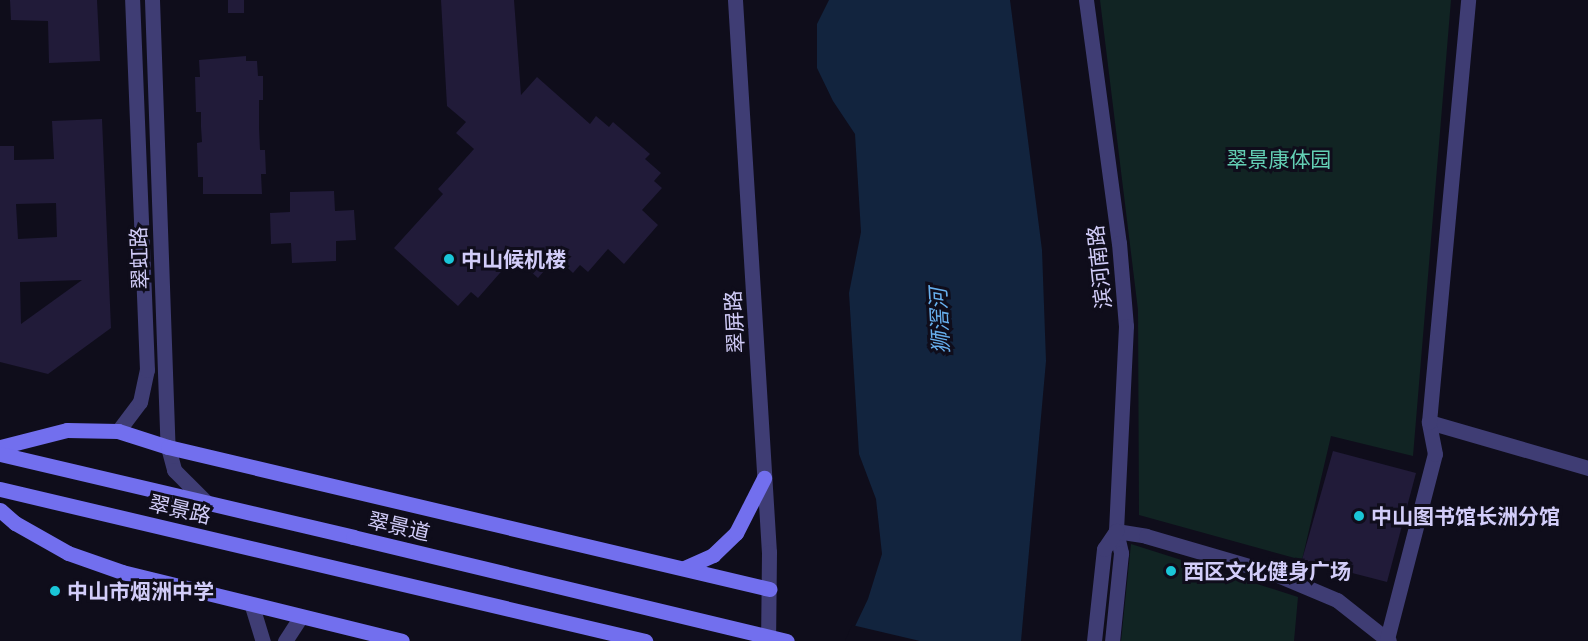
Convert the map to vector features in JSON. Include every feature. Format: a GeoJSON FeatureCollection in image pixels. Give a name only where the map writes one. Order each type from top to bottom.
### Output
{"type":"FeatureCollection","features":[{"type":"Feature","properties":{"kind":"main road"},"geometry":{"type":"LineString","coordinates":[[0,447],[67,430],[118,431],[168,447],[769,589]]}},
{"type":"Feature","properties":{"kind":"main road","name":"翠景道"},"geometry":{"type":"LineString","coordinates":[[0,454],[787,641]]}},
{"type":"Feature","properties":{"kind":"main road"},"geometry":{"type":"LineString","coordinates":[[684,568],[713,555],[736,533],[764,478]]}},
{"type":"Feature","properties":{"kind":"main road","name":"翠景路"},"geometry":{"type":"LineString","coordinates":[[0,489],[645,641]]}},
{"type":"Feature","properties":{"kind":"main road"},"geometry":{"type":"LineString","coordinates":[[0,510],[15,523],[68,553],[122,572],[300,618],[402,641]]}},
{"type":"Feature","properties":{"kind":"street","name":"翠虹路"},"geometry":{"type":"LineString","coordinates":[[118,431],[140,402],[147,370],[132,0]]}},
{"type":"Feature","properties":{"kind":"street","name":"翠虹路"},"geometry":{"type":"LineString","coordinates":[[152,0],[168,447],[174,470],[205,501]]}},
{"type":"Feature","properties":{"kind":"street","name":"翠屏路"},"geometry":{"type":"LineString","coordinates":[[735,0],[764,478],[769,589],[768,641]]}},
{"type":"Feature","properties":{"kind":"street","name":"滨河南路"},"geometry":{"type":"LineString","coordinates":[[1086,0],[1119,243],[1126,326],[1116,531],[1121,553],[1112,641]]}},
{"type":"Feature","properties":{"kind":"street"},"geometry":{"type":"LineString","coordinates":[[1116,531],[1146,536],[1273,573],[1337,600],[1388,640],[1434,454],[1429,422],[1468,0]]}},
{"type":"Feature","properties":{"kind":"street"},"geometry":{"type":"LineString","coordinates":[[1429,422],[1588,468]]}},
{"type":"Feature","properties":{"kind":"street","name":"滨河南路"},"geometry":{"type":"LineString","coordinates":[[1094,641],[1104,549],[1116,531]]}},
{"type":"Feature","properties":{"kind":"street"},"geometry":{"type":"LineString","coordinates":[[252,606],[263,641]]}},
{"type":"Feature","properties":{"kind":"street"},"geometry":{"type":"LineString","coordinates":[[285,641],[300,618]]}},
{"type":"Feature","properties":{"kind":"green space","name":"翠景康体园"},"geometry":{"type":"Polygon","coordinates":[[[1100,0],[1451,0],[1413,456],[1331,436],[1302,560],[1139,515],[1138,310],[1100,0]]]}},
{"type":"Feature","properties":{"kind":"green space","name":"西区文化健身广场"},"geometry":{"type":"Polygon","coordinates":[[[1131,544],[1298,597],[1294,641],[1121,641],[1131,544]]]}},
{"type":"Feature","properties":{"kind":"water","name":"狮滘河"},"geometry":{"type":"Polygon","coordinates":[[[829,0],[1010,0],[1042,250],[1046,361],[1021,641],[848,641],[868,599],[882,554],[876,499],[859,454],[849,293],[861,232],[855,134],[833,101],[817,68],[817,24],[829,0]]]}},
{"type":"Feature","properties":{"kind":"pier"},"geometry":{"type":"Polygon","coordinates":[[[852,625],[920,641],[845,641],[852,625]]]}},
{"type":"Feature","properties":{"kind":"building"},"geometry":{"type":"Polygon","coordinates":[[[10,0],[97,0],[100,61],[49,63],[48,21],[11,20],[10,0]]]}},
{"type":"Feature","properties":{"kind":"building"},"geometry":{"type":"Polygon","coordinates":[[[228,0],[244,0],[244,13],[228,13],[228,0]]]}},
{"type":"Feature","properties":{"kind":"building"},"geometry":{"type":"Polygon","coordinates":[[[441,0],[514,0],[521,95],[537,77],[590,124],[596,116],[609,127],[613,122],[650,154],[645,159],[661,173],[654,181],[662,188],[642,210],[658,225],[624,264],[608,249],[588,272],[580,265],[573,273],[556,257],[538,278],[514,257],[478,298],[471,292],[458,306],[394,248],[443,194],[438,189],[474,149],[456,133],[466,122],[447,106],[441,0]]]}},
{"type":"Feature","properties":{"kind":"building"},"geometry":{"type":"Polygon","coordinates":[[[246,56],[246,61],[257,61],[258,76],[263,76],[263,100],[259,100],[259,128],[260,150],[265,150],[266,174],[261,174],[262,194],[203,194],[203,177],[198,177],[197,143],[202,142],[201,112],[196,112],[195,77],[200,77],[199,60],[246,56]]]}},
{"type":"Feature","properties":{"kind":"building"},"geometry":{"type":"Polygon","coordinates":[[[102,119],[111,328],[48,374],[0,362],[0,146],[14,146],[14,160],[54,159],[52,121],[102,119]],[[56,203],[16,204],[18,239],[57,237],[56,203]],[[82,280],[20,282],[21,324],[82,280]]]}},
{"type":"Feature","properties":{"kind":"building"},"geometry":{"type":"Polygon","coordinates":[[[334,191],[335,211],[354,210],[356,240],[336,241],[336,261],[292,263],[291,243],[271,244],[270,213],[290,212],[290,192],[334,191]]]}},
{"type":"Feature","properties":{"kind":"building","name":"中山图书馆长洲分馆"},"geometry":{"type":"Polygon","coordinates":[[[1333,451],[1416,473],[1387,582],[1302,560],[1333,451]]]}},
{"type":"Feature","properties":{"kind":"place","name":"中山候机楼"},"geometry":{"type":"Point","coordinates":[449,259]}},
{"type":"Feature","properties":{"kind":"place","name":"中山图书馆长洲分馆"},"geometry":{"type":"Point","coordinates":[1359,516]}},
{"type":"Feature","properties":{"kind":"place","name":"西区文化健身广场"},"geometry":{"type":"Point","coordinates":[1171,571]}},
{"type":"Feature","properties":{"kind":"place","name":"中山市烟洲中学"},"geometry":{"type":"Point","coordinates":[55,591]}}]}
